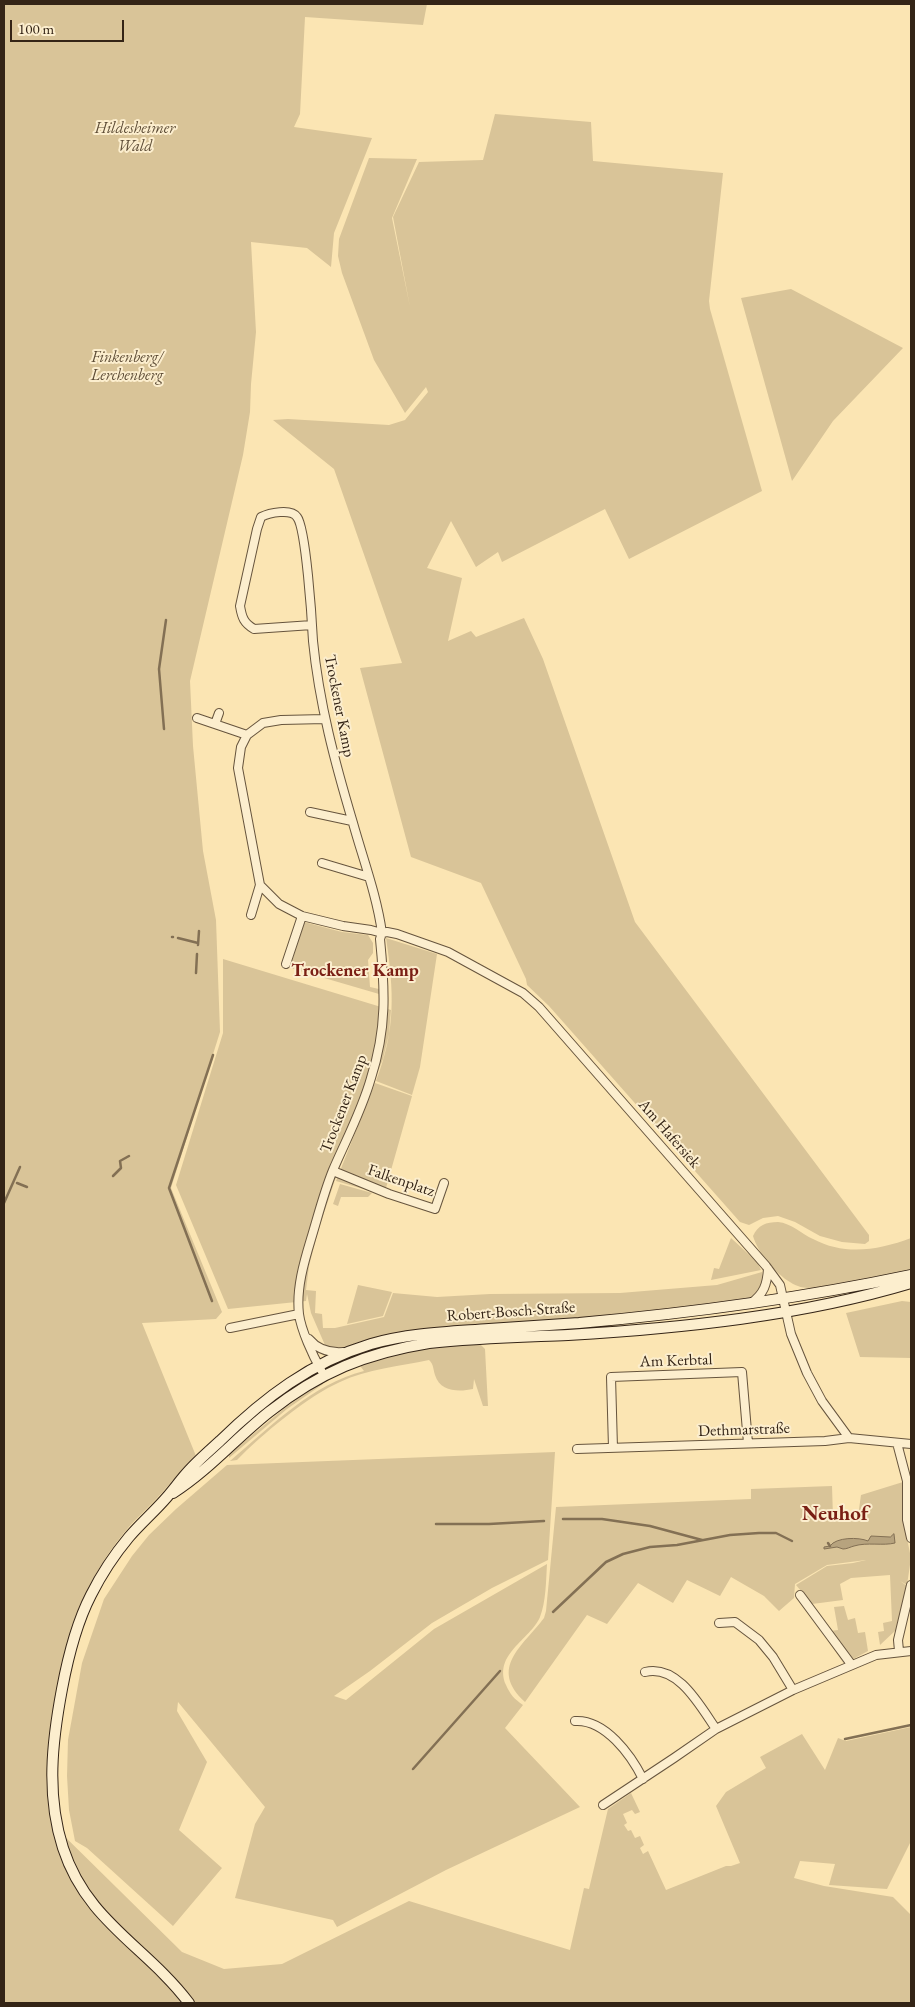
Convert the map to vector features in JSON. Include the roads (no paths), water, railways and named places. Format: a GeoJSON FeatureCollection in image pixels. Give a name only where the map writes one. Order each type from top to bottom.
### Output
{"type":"FeatureCollection","features":[{"type":"Feature","properties":{"kind":"main road","name":"Robert-Bosch-Straße"},"geometry":{"type":"LineString","coordinates":[[189,2003],[168,1978],[109,1924],[94,1907],[72,1869],[63,1847],[53,1795],[53,1748],[66,1668],[78,1626],[89,1598],[116,1553],[129,1536],[166,1498],[186,1473],[238,1422],[280,1388],[318,1365],[347,1352],[396,1338],[426,1333],[588,1322],[747,1304],[911,1275]]}},
{"type":"Feature","properties":{"kind":"main road","name":"Robert-Bosch-Straße"},"geometry":{"type":"LineString","coordinates":[[166,1498],[196,1478],[269,1412],[324,1376],[364,1357],[398,1348],[428,1343],[678,1326],[787,1311],[858,1298],[906,1287],[911,1283]]}},
{"type":"Feature","properties":{"kind":"street","name":"Trockener Kamp"},"geometry":{"type":"LineString","coordinates":[[312,625],[254,629],[246,624],[242,616],[242,600],[257,529],[261,518],[268,514],[292,513],[297,516],[304,549],[312,625],[316,663],[325,719],[369,877],[382,934],[380,939],[385,999],[381,1040],[371,1080],[333,1171],[303,1263],[299,1314],[306,1336],[324,1376]]}},
{"type":"Feature","properties":{"kind":"street"},"geometry":{"type":"LineString","coordinates":[[215,724],[219,713]]}},
{"type":"Feature","properties":{"kind":"street"},"geometry":{"type":"LineString","coordinates":[[197,718],[247,735]]}},
{"type":"Feature","properties":{"kind":"street"},"geometry":{"type":"LineString","coordinates":[[251,915],[260,885],[238,768],[241,748],[247,735],[263,723],[281,720],[325,719]]}},
{"type":"Feature","properties":{"kind":"street"},"geometry":{"type":"LineString","coordinates":[[310,812],[352,821]]}},
{"type":"Feature","properties":{"kind":"street"},"geometry":{"type":"LineString","coordinates":[[322,863],[369,877]]}},
{"type":"Feature","properties":{"kind":"street","name":"Am Hafersiek"},"geometry":{"type":"LineString","coordinates":[[260,885],[280,904],[302,916],[382,934],[397,934],[448,952],[505,982],[528,997],[554,1022],[780,1285],[791,1334],[807,1373],[825,1407],[849,1438]]}},
{"type":"Feature","properties":{"kind":"street"},"geometry":{"type":"LineString","coordinates":[[286,964],[302,916]]}},
{"type":"Feature","properties":{"kind":"street","name":"Falkenplatz"},"geometry":{"type":"LineString","coordinates":[[333,1171],[389,1194],[435,1209],[444,1183]]}},
{"type":"Feature","properties":{"kind":"street"},"geometry":{"type":"LineString","coordinates":[[747,1304],[763,1292],[768,1282],[768,1269]]}},
{"type":"Feature","properties":{"kind":"street"},"geometry":{"type":"LineString","coordinates":[[230,1328],[299,1314]]}},
{"type":"Feature","properties":{"kind":"street"},"geometry":{"type":"LineString","coordinates":[[306,1336],[314,1345],[324,1351],[347,1352]]}},
{"type":"Feature","properties":{"kind":"street","name":"Am Kerbtal"},"geometry":{"type":"LineString","coordinates":[[613,1448],[611,1377],[742,1372],[748,1443]]}},
{"type":"Feature","properties":{"kind":"street","name":"Dethmarstraße"},"geometry":{"type":"LineString","coordinates":[[578,1449],[825,1441],[849,1438],[911,1444]]}},
{"type":"Feature","properties":{"kind":"street"},"geometry":{"type":"LineString","coordinates":[[897,1442],[907,1481],[907,1520],[911,1538]]}},
{"type":"Feature","properties":{"kind":"street"},"geometry":{"type":"LineString","coordinates":[[899,1651],[898,1640],[911,1585]]}},
{"type":"Feature","properties":{"kind":"street"},"geometry":{"type":"LineString","coordinates":[[800,1595],[851,1664]]}},
{"type":"Feature","properties":{"kind":"street"},"geometry":{"type":"LineString","coordinates":[[719,1623],[736,1622],[759,1640],[773,1657],[793,1690]]}},
{"type":"Feature","properties":{"kind":"street"},"geometry":{"type":"LineString","coordinates":[[603,1805],[716,1729],[793,1690],[876,1654],[911,1651]]}},
{"type":"Feature","properties":{"kind":"street"},"geometry":{"type":"LineString","coordinates":[[645,1672],[665,1673],[677,1680],[690,1692],[716,1729]]}},
{"type":"Feature","properties":{"kind":"street"},"geometry":{"type":"LineString","coordinates":[[575,1721],[585,1720],[613,1738],[634,1762],[643,1779]]}},
{"type":"Feature","properties":{"kind":"waterway"},"geometry":{"type":"LineString","coordinates":[[164,729],[159,669],[166,620]]}},
{"type":"Feature","properties":{"kind":"waterway"},"geometry":{"type":"LineString","coordinates":[[198,945],[199,931]]}},
{"type":"Feature","properties":{"kind":"waterway"},"geometry":{"type":"LineString","coordinates":[[178,938],[198,943]]}},
{"type":"Feature","properties":{"kind":"waterway"},"geometry":{"type":"LineString","coordinates":[[196,973],[197,954]]}},
{"type":"Feature","properties":{"kind":"waterway"},"geometry":{"type":"LineString","coordinates":[[212,1301],[169,1188],[213,1055]]}},
{"type":"Feature","properties":{"kind":"waterway"},"geometry":{"type":"LineString","coordinates":[[113,1176],[121,1168],[120,1161],[129,1156]]}},
{"type":"Feature","properties":{"kind":"waterway"},"geometry":{"type":"LineString","coordinates":[[4,1203],[20,1167]]}},
{"type":"Feature","properties":{"kind":"waterway"},"geometry":{"type":"LineString","coordinates":[[17,1183],[27,1187]]}},
{"type":"Feature","properties":{"kind":"waterway"},"geometry":{"type":"LineString","coordinates":[[563,1519],[602,1519],[650,1526],[702,1540]]}},
{"type":"Feature","properties":{"kind":"waterway"},"geometry":{"type":"LineString","coordinates":[[436,1524],[544,1521]]}},
{"type":"Feature","properties":{"kind":"waterway"},"geometry":{"type":"LineString","coordinates":[[553,1612],[606,1562],[623,1554],[650,1547],[677,1545],[730,1535],[776,1533],[792,1541]]}},
{"type":"Feature","properties":{"kind":"waterway"},"geometry":{"type":"LineString","coordinates":[[413,1769],[500,1671]]}},
{"type":"Feature","properties":{"kind":"waterway"},"geometry":{"type":"LineString","coordinates":[[845,1739],[911,1725]]}},
{"type":"Feature","properties":{"kind":"district","name":"Trockener Kamp"},"geometry":{"type":"Point","coordinates":[355,971]}},
{"type":"Feature","properties":{"kind":"district","name":"Neuhof"},"geometry":{"type":"Point","coordinates":[835,1514]}},
{"type":"Feature","properties":{"kind":"park label","name":"Hildesheimer Wald"},"geometry":{"type":"Point","coordinates":[135,138]}},
{"type":"Feature","properties":{"kind":"park label","name":"Finkenberg/ Lerchenberg"},"geometry":{"type":"Point","coordinates":[127,367]}}]}
